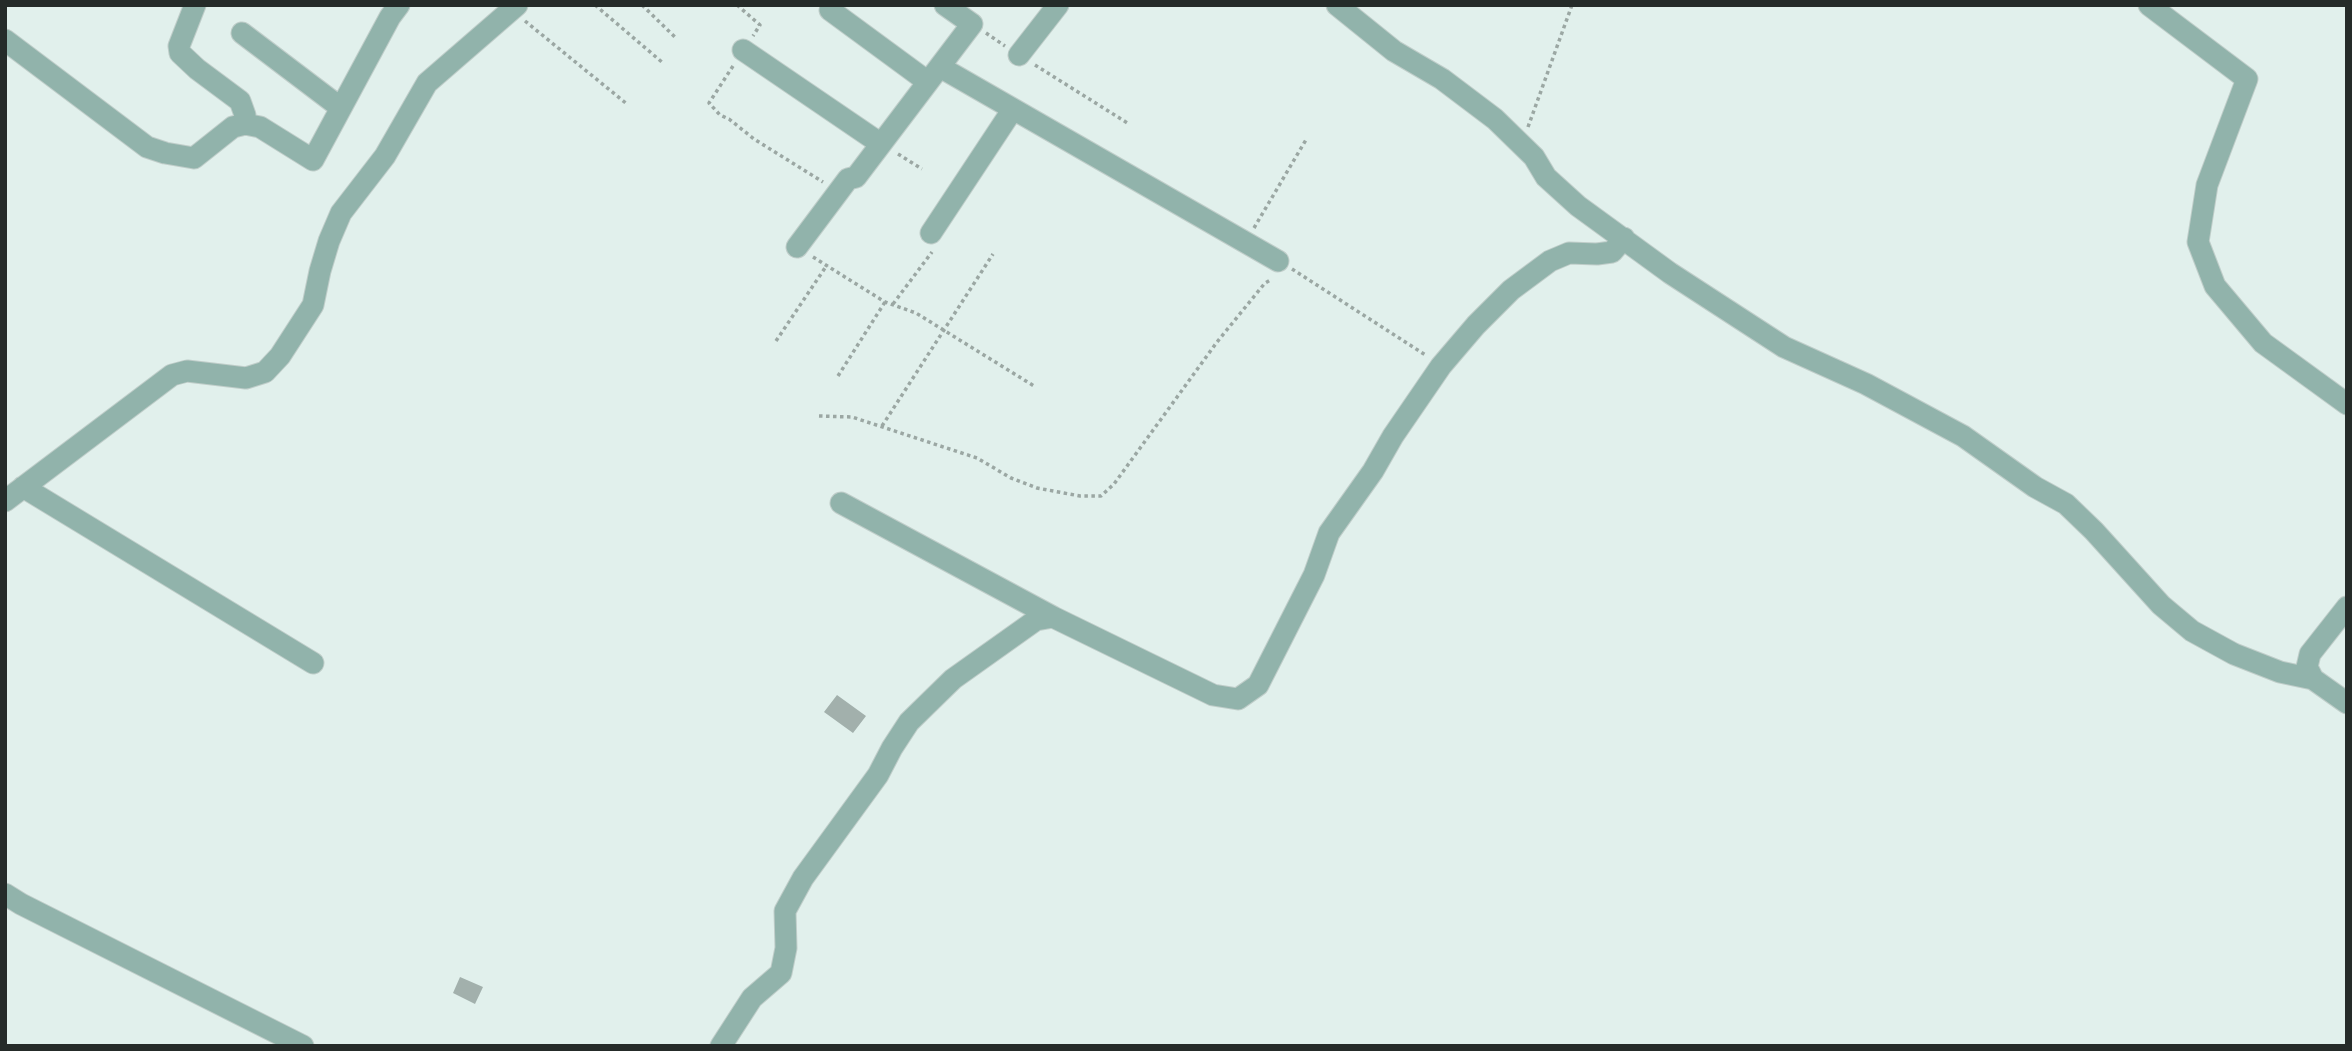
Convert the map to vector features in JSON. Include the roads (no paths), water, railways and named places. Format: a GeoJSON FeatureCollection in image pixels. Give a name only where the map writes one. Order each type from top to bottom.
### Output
{"type":"FeatureCollection","features":[{"type":"Feature","properties":{"kind":"street"},"geometry":{"type":"LineString","coordinates":[[195,5],[179,46],[180,53],[190,64],[240,101],[245,124]]}},
{"type":"Feature","properties":{"kind":"street"},"geometry":{"type":"LineString","coordinates":[[5,40],[147,147],[194,158],[233,127],[245,124],[260,127],[313,160],[399,5]]}},
{"type":"Feature","properties":{"kind":"street"},"geometry":{"type":"LineString","coordinates":[[797,247],[848,179],[856,177],[972,24],[946,5]]}},
{"type":"Feature","properties":{"kind":"street"},"geometry":{"type":"LineString","coordinates":[[1019,55],[1058,5]]}},
{"type":"Feature","properties":{"kind":"street"},"geometry":{"type":"LineString","coordinates":[[1336,5],[1394,51],[1442,79],[1495,119],[1534,158],[1546,177],[1578,205],[1670,273],[1784,346],[1916,409],[1963,436],[2066,504],[2161,605],[2192,631],[2234,654],[2280,672],[2312,679],[2347,703]]}},
{"type":"Feature","properties":{"kind":"street"},"geometry":{"type":"LineString","coordinates":[[2149,5],[2247,79],[2207,185],[2199,242],[2215,286],[2263,343],[2347,404]]}},
{"type":"Feature","properties":{"kind":"street"},"geometry":{"type":"LineString","coordinates":[[5,501],[172,375],[187,371],[246,378],[265,372],[280,356],[313,304],[329,241],[341,213],[385,156],[427,83],[514,8]]}},
{"type":"Feature","properties":{"kind":"street"},"geometry":{"type":"LineString","coordinates":[[830,10],[934,74],[1013,108],[1246,242],[1285,269]]}},
{"type":"Feature","properties":{"kind":"street"},"geometry":{"type":"LineString","coordinates":[[242,33],[341,108]]}},
{"type":"Feature","properties":{"kind":"street"},"geometry":{"type":"LineString","coordinates":[[743,50],[881,144]]}},
{"type":"Feature","properties":{"kind":"street"},"geometry":{"type":"LineString","coordinates":[[931,233],[1013,108]]}},
{"type":"Feature","properties":{"kind":"street"},"geometry":{"type":"LineString","coordinates":[[841,503],[1053,617],[1213,695],[1238,699],[1258,685],[1314,575],[1329,533],[1441,366],[1511,290],[1550,261],[1569,253],[1612,252],[1624,238]]}},
{"type":"Feature","properties":{"kind":"street"},"geometry":{"type":"LineString","coordinates":[[23,487],[313,663]]}},
{"type":"Feature","properties":{"kind":"street"},"geometry":{"type":"LineString","coordinates":[[2312,679],[2307,667],[2310,654],[2347,607]]}},
{"type":"Feature","properties":{"kind":"street"},"geometry":{"type":"LineString","coordinates":[[720,1046],[752,998],[781,973],[786,948],[785,911],[803,878],[878,775],[909,722],[953,679],[1036,620],[1053,617]]}},
{"type":"Feature","properties":{"kind":"street"},"geometry":{"type":"LineString","coordinates":[[5,894],[303,1046]]}}]}
